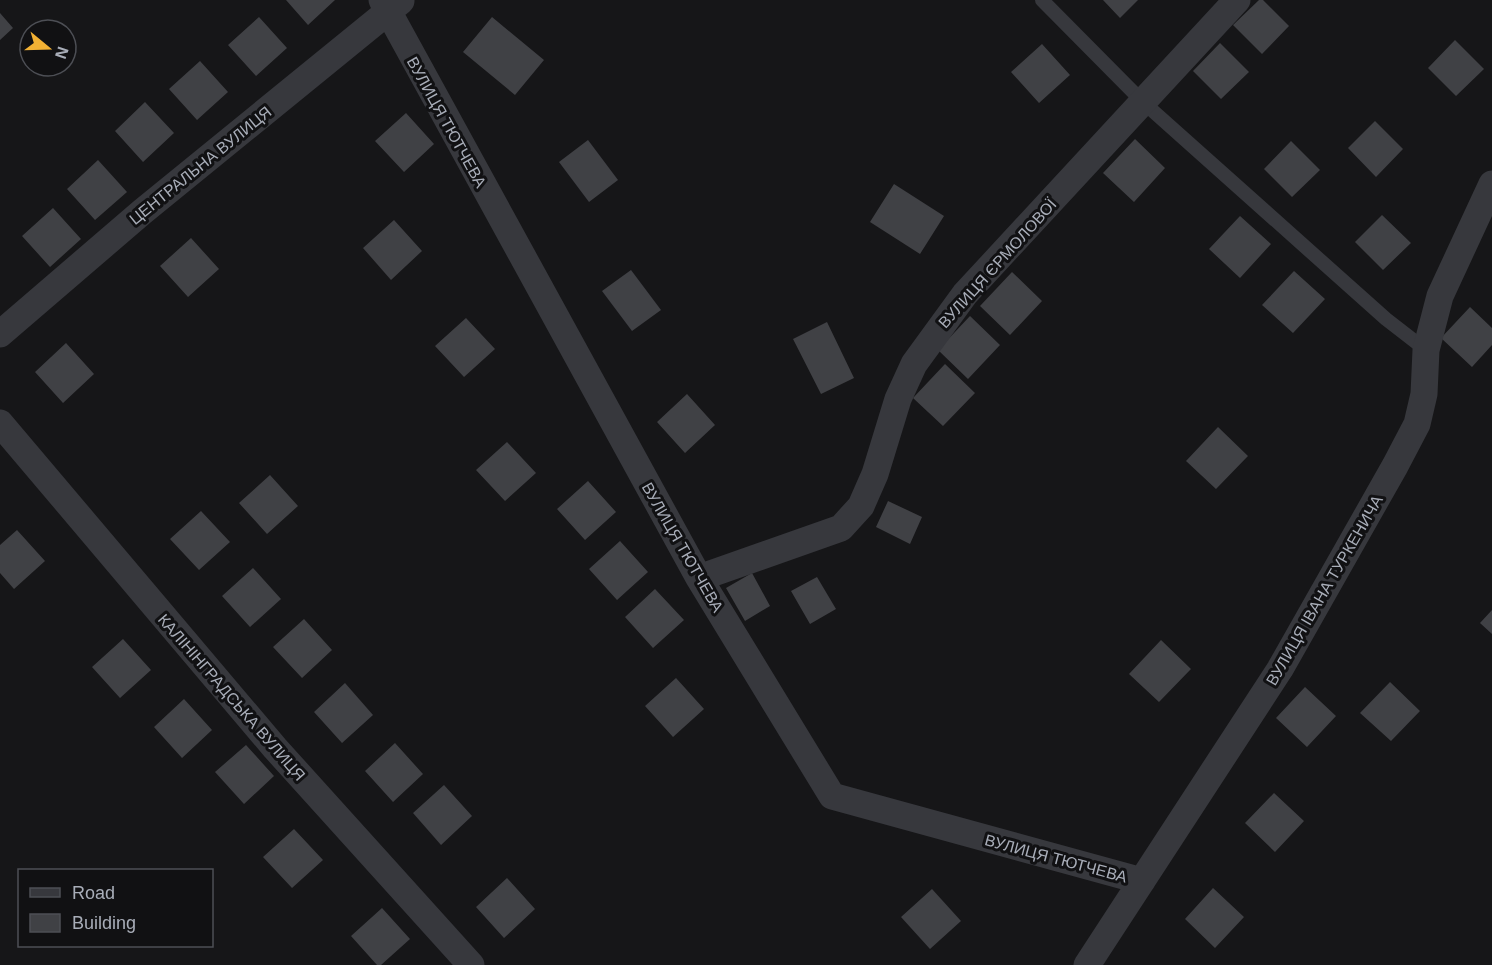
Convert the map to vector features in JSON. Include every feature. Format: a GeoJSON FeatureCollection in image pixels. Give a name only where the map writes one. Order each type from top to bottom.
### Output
{"type":"FeatureCollection","features":[{"type":"Feature","properties":{"kind":"street","name":"ВУЛИЦЯ ЄРМОЛОВОЇ"},"geometry":{"type":"LineString","coordinates":[[699,578],[841,528],[861,506],[875,474],[898,399],[914,364],[937,329],[965,294],[1237,0]]}},
{"type":"Feature","properties":{"kind":"street","name":"ЦЕНТРАЛЬНА ВУЛИЦЯ"},"geometry":{"type":"LineString","coordinates":[[0,334],[390,4]]}},
{"type":"Feature","properties":{"kind":"street","name":"ВУЛИЦЯ ТЮТЧЕВА"},"geometry":{"type":"LineString","coordinates":[[390,4],[699,578],[832,796],[1142,881]]}},
{"type":"Feature","properties":{"kind":"street","name":"ВУЛИЦЯ ІВАНА ТУРКЕНИЧА"},"geometry":{"type":"LineString","coordinates":[[1087,965],[1280,669],[1417,424],[1424,394],[1426,350],[1440,296],[1492,184]]}},
{"type":"Feature","properties":{"kind":"street","name":"КАЛІНІНГРАДСЬКА ВУЛИЦЯ"},"geometry":{"type":"LineString","coordinates":[[0,423],[275,748],[471,965]]}},
{"type":"Feature","properties":{"kind":"lane"},"geometry":{"type":"LineString","coordinates":[[1042,0],[1144,103],[1386,319],[1426,350]]}},
{"type":"Feature","properties":{"kind":"building"},"geometry":{"type":"Polygon","coordinates":[[[286,0],[335,0],[308,25],[286,0]]]}},
{"type":"Feature","properties":{"kind":"building"},"geometry":{"type":"Polygon","coordinates":[[[1103,0],[1138,0],[1120,18],[1103,0]]]}},
{"type":"Feature","properties":{"kind":"building"},"geometry":{"type":"Polygon","coordinates":[[[1259,0],[1263,0],[1289,26],[1262,54],[1233,25],[1259,0]]]}},
{"type":"Feature","properties":{"kind":"building"},"geometry":{"type":"Polygon","coordinates":[[[0,13],[13,28],[0,40],[0,13]]]}},
{"type":"Feature","properties":{"kind":"building"},"geometry":{"type":"Polygon","coordinates":[[[259,17],[287,48],[256,76],[228,45],[259,17]]]}},
{"type":"Feature","properties":{"kind":"building"},"geometry":{"type":"Polygon","coordinates":[[[492,17],[544,60],[515,95],[463,52],[492,17]]]}},
{"type":"Feature","properties":{"kind":"building"},"geometry":{"type":"Polygon","coordinates":[[[1455,40],[1484,69],[1456,96],[1428,68],[1455,40]]]}},
{"type":"Feature","properties":{"kind":"building"},"geometry":{"type":"Polygon","coordinates":[[[1220,43],[1249,72],[1221,99],[1193,71],[1220,43]]]}},
{"type":"Feature","properties":{"kind":"building"},"geometry":{"type":"Polygon","coordinates":[[[1042,44],[1070,75],[1039,103],[1011,72],[1042,44]]]}},
{"type":"Feature","properties":{"kind":"building"},"geometry":{"type":"Polygon","coordinates":[[[200,61],[228,92],[197,120],[169,89],[200,61]]]}},
{"type":"Feature","properties":{"kind":"building"},"geometry":{"type":"Polygon","coordinates":[[[145,102],[174,133],[143,162],[115,131],[145,102]]]}},
{"type":"Feature","properties":{"kind":"building"},"geometry":{"type":"Polygon","coordinates":[[[406,113],[434,144],[404,172],[375,141],[406,113]]]}},
{"type":"Feature","properties":{"kind":"building"},"geometry":{"type":"Polygon","coordinates":[[[1375,121],[1403,149],[1376,177],[1348,148],[1375,121]]]}},
{"type":"Feature","properties":{"kind":"building"},"geometry":{"type":"Polygon","coordinates":[[[1135,139],[1165,168],[1134,202],[1103,173],[1135,139]]]}},
{"type":"Feature","properties":{"kind":"building"},"geometry":{"type":"Polygon","coordinates":[[[588,140],[618,180],[589,202],[559,162],[588,140]]]}},
{"type":"Feature","properties":{"kind":"building"},"geometry":{"type":"Polygon","coordinates":[[[1291,141],[1320,170],[1292,197],[1264,169],[1291,141]]]}},
{"type":"Feature","properties":{"kind":"building"},"geometry":{"type":"Polygon","coordinates":[[[98,160],[127,192],[95,220],[67,189],[98,160]]]}},
{"type":"Feature","properties":{"kind":"building"},"geometry":{"type":"Polygon","coordinates":[[[894,184],[944,216],[920,254],[870,222],[894,184]]]}},
{"type":"Feature","properties":{"kind":"building"},"geometry":{"type":"Polygon","coordinates":[[[53,208],[81,239],[50,267],[22,236],[53,208]]]}},
{"type":"Feature","properties":{"kind":"building"},"geometry":{"type":"Polygon","coordinates":[[[1382,215],[1411,243],[1383,270],[1355,242],[1382,215]]]}},
{"type":"Feature","properties":{"kind":"building"},"geometry":{"type":"Polygon","coordinates":[[[1240,216],[1271,244],[1240,278],[1209,249],[1240,216]]]}},
{"type":"Feature","properties":{"kind":"building"},"geometry":{"type":"Polygon","coordinates":[[[394,220],[422,251],[391,280],[363,248],[394,220]]]}},
{"type":"Feature","properties":{"kind":"building"},"geometry":{"type":"Polygon","coordinates":[[[191,238],[219,269],[188,297],[160,266],[191,238]]]}},
{"type":"Feature","properties":{"kind":"building"},"geometry":{"type":"Polygon","coordinates":[[[631,270],[661,310],[632,331],[602,291],[631,270]]]}},
{"type":"Feature","properties":{"kind":"building"},"geometry":{"type":"Polygon","coordinates":[[[1294,271],[1325,299],[1293,333],[1262,305],[1294,271]]]}},
{"type":"Feature","properties":{"kind":"building"},"geometry":{"type":"Polygon","coordinates":[[[1012,272],[1042,301],[1010,335],[980,306],[1012,272]]]}},
{"type":"Feature","properties":{"kind":"building"},"geometry":{"type":"Polygon","coordinates":[[[1470,307],[1492,328],[1492,345],[1472,367],[1441,338],[1470,307]]]}},
{"type":"Feature","properties":{"kind":"building"},"geometry":{"type":"Polygon","coordinates":[[[970,316],[1000,345],[968,379],[938,350],[970,316]]]}},
{"type":"Feature","properties":{"kind":"building"},"geometry":{"type":"Polygon","coordinates":[[[466,318],[495,349],[464,377],[435,346],[466,318]]]}},
{"type":"Feature","properties":{"kind":"building"},"geometry":{"type":"Polygon","coordinates":[[[827,322],[854,378],[821,394],[793,339],[827,322]]]}},
{"type":"Feature","properties":{"kind":"building"},"geometry":{"type":"Polygon","coordinates":[[[66,343],[94,374],[63,403],[35,372],[66,343]]]}},
{"type":"Feature","properties":{"kind":"building"},"geometry":{"type":"Polygon","coordinates":[[[945,364],[975,393],[943,426],[913,398],[945,364]]]}},
{"type":"Feature","properties":{"kind":"building"},"geometry":{"type":"Polygon","coordinates":[[[687,394],[715,425],[685,453],[657,422],[687,394]]]}},
{"type":"Feature","properties":{"kind":"building"},"geometry":{"type":"Polygon","coordinates":[[[1218,427],[1248,456],[1216,489],[1186,461],[1218,427]]]}},
{"type":"Feature","properties":{"kind":"building"},"geometry":{"type":"Polygon","coordinates":[[[507,442],[536,473],[505,501],[476,470],[507,442]]]}},
{"type":"Feature","properties":{"kind":"building"},"geometry":{"type":"Polygon","coordinates":[[[270,475],[298,506],[267,534],[239,503],[270,475]]]}},
{"type":"Feature","properties":{"kind":"building"},"geometry":{"type":"Polygon","coordinates":[[[588,481],[616,512],[585,540],[557,509],[588,481]]]}},
{"type":"Feature","properties":{"kind":"building"},"geometry":{"type":"Polygon","coordinates":[[[888,501],[922,517],[910,544],[876,527],[888,501]]]}},
{"type":"Feature","properties":{"kind":"building"},"geometry":{"type":"Polygon","coordinates":[[[201,511],[230,542],[199,570],[170,539],[201,511]]]}},
{"type":"Feature","properties":{"kind":"building"},"geometry":{"type":"Polygon","coordinates":[[[17,530],[45,561],[14,589],[0,573],[0,545],[17,530]]]}},
{"type":"Feature","properties":{"kind":"building"},"geometry":{"type":"Polygon","coordinates":[[[620,541],[648,572],[617,600],[589,569],[620,541]]]}},
{"type":"Feature","properties":{"kind":"building"},"geometry":{"type":"Polygon","coordinates":[[[253,568],[281,599],[250,627],[222,596],[253,568]]]}},
{"type":"Feature","properties":{"kind":"building"},"geometry":{"type":"Polygon","coordinates":[[[752,573],[770,606],[745,621],[726,588],[752,573]]]}},
{"type":"Feature","properties":{"kind":"building"},"geometry":{"type":"Polygon","coordinates":[[[817,577],[836,609],[810,624],[791,591],[817,577]]]}},
{"type":"Feature","properties":{"kind":"building"},"geometry":{"type":"Polygon","coordinates":[[[655,589],[684,620],[653,648],[625,617],[655,589]]]}},
{"type":"Feature","properties":{"kind":"building"},"geometry":{"type":"Polygon","coordinates":[[[1492,610],[1492,634],[1480,623],[1492,610]]]}},
{"type":"Feature","properties":{"kind":"building"},"geometry":{"type":"Polygon","coordinates":[[[304,619],[332,650],[302,678],[273,647],[304,619]]]}},
{"type":"Feature","properties":{"kind":"building"},"geometry":{"type":"Polygon","coordinates":[[[123,639],[151,670],[120,698],[92,667],[123,639]]]}},
{"type":"Feature","properties":{"kind":"building"},"geometry":{"type":"Polygon","coordinates":[[[1161,640],[1191,669],[1159,702],[1129,674],[1161,640]]]}},
{"type":"Feature","properties":{"kind":"building"},"geometry":{"type":"Polygon","coordinates":[[[676,678],[704,709],[673,737],[645,706],[676,678]]]}},
{"type":"Feature","properties":{"kind":"building"},"geometry":{"type":"Polygon","coordinates":[[[1390,682],[1420,711],[1391,741],[1360,713],[1390,682]]]}},
{"type":"Feature","properties":{"kind":"building"},"geometry":{"type":"Polygon","coordinates":[[[345,683],[373,715],[342,743],[314,712],[345,683]]]}},
{"type":"Feature","properties":{"kind":"building"},"geometry":{"type":"Polygon","coordinates":[[[1305,687],[1336,716],[1307,747],[1276,718],[1305,687]]]}},
{"type":"Feature","properties":{"kind":"building"},"geometry":{"type":"Polygon","coordinates":[[[184,699],[212,730],[182,758],[154,727],[184,699]]]}},
{"type":"Feature","properties":{"kind":"building"},"geometry":{"type":"Polygon","coordinates":[[[395,743],[423,774],[393,802],[365,771],[395,743]]]}},
{"type":"Feature","properties":{"kind":"building"},"geometry":{"type":"Polygon","coordinates":[[[246,745],[274,776],[244,804],[215,772],[246,745]]]}},
{"type":"Feature","properties":{"kind":"building"},"geometry":{"type":"Polygon","coordinates":[[[444,785],[472,816],[441,845],[413,813],[444,785]]]}},
{"type":"Feature","properties":{"kind":"building"},"geometry":{"type":"Polygon","coordinates":[[[1274,793],[1304,821],[1275,852],[1245,823],[1274,793]]]}},
{"type":"Feature","properties":{"kind":"building"},"geometry":{"type":"Polygon","coordinates":[[[294,829],[323,860],[292,888],[263,857],[294,829]]]}},
{"type":"Feature","properties":{"kind":"building"},"geometry":{"type":"Polygon","coordinates":[[[507,878],[535,909],[504,938],[476,907],[507,878]]]}},
{"type":"Feature","properties":{"kind":"building"},"geometry":{"type":"Polygon","coordinates":[[[1213,888],[1244,917],[1215,948],[1185,919],[1213,888]]]}},
{"type":"Feature","properties":{"kind":"building"},"geometry":{"type":"Polygon","coordinates":[[[932,889],[961,921],[930,949],[901,917],[932,889]]]}},
{"type":"Feature","properties":{"kind":"building"},"geometry":{"type":"Polygon","coordinates":[[[382,908],[410,939],[381,965],[377,965],[351,936],[382,908]]]}}]}
